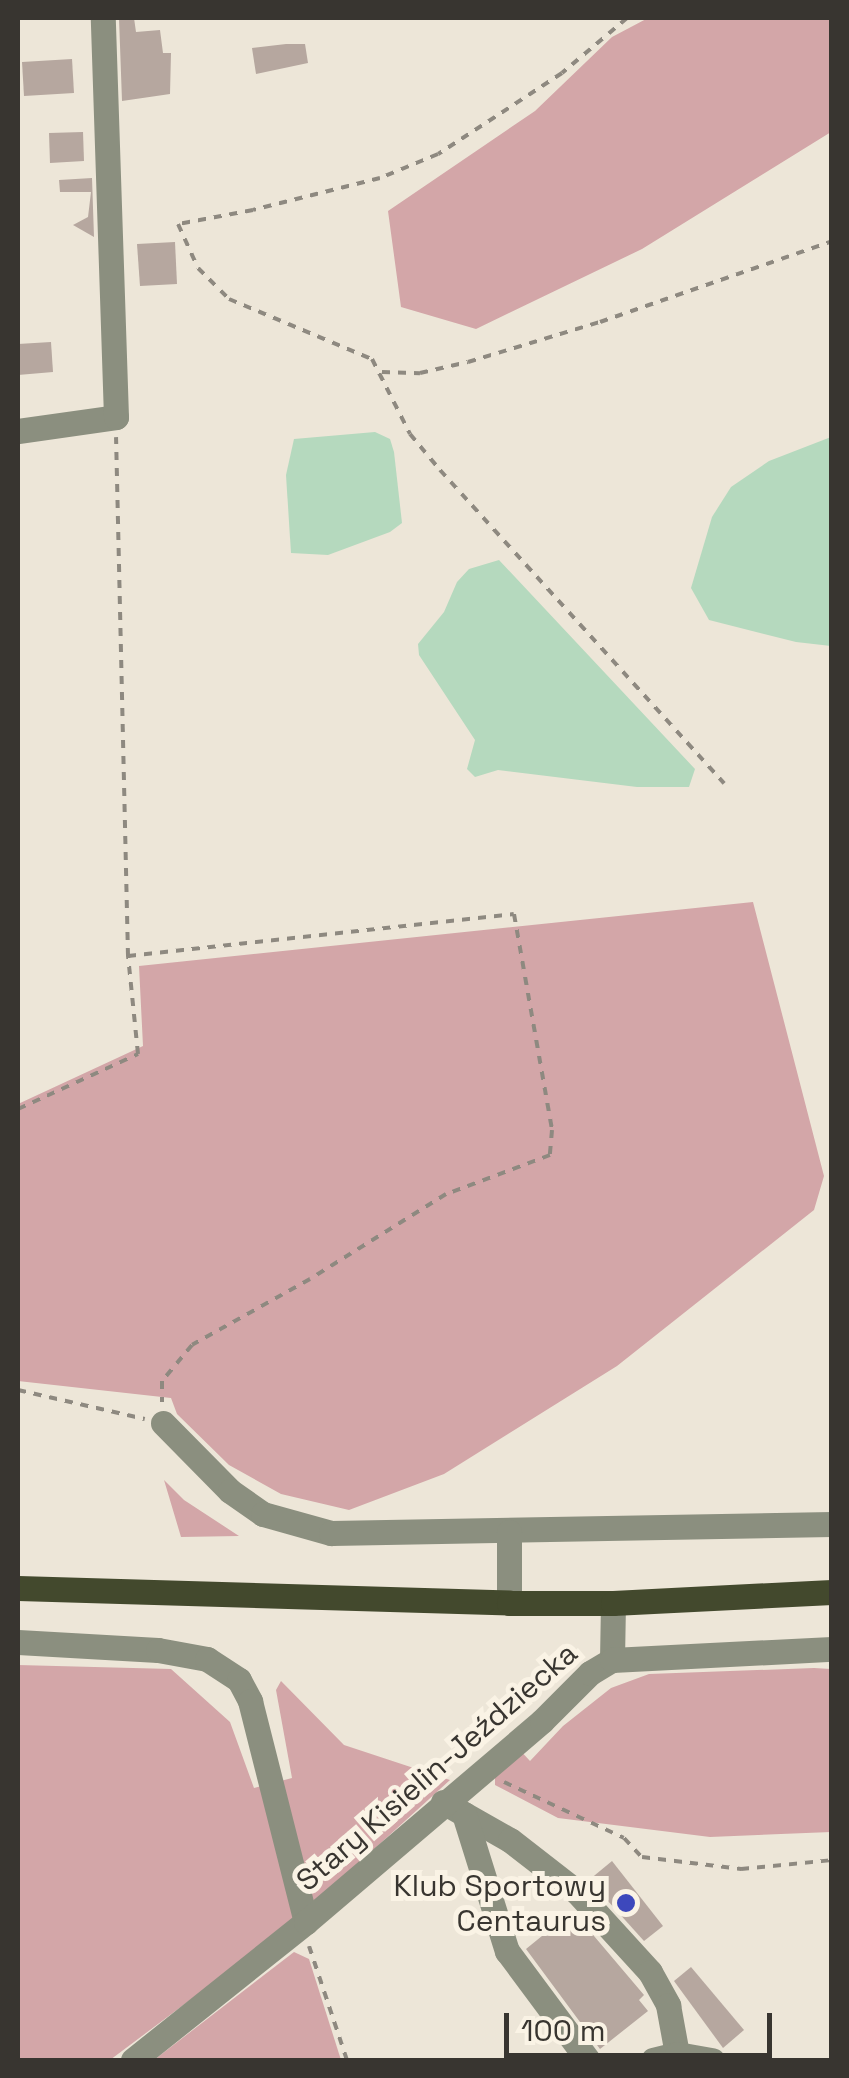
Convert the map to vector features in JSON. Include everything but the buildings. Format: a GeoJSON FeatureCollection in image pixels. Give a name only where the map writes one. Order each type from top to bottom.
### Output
{"type":"FeatureCollection","features":[{"type":"Feature","properties":{"kind":"main road"},"geometry":{"type":"LineString","coordinates":[[18,1588],[509,1603],[613,1603],[832,1592]]}},
{"type":"Feature","properties":{"kind":"street"},"geometry":{"type":"LineString","coordinates":[[18,431],[116,417],[103,18]]}},
{"type":"Feature","properties":{"kind":"street"},"geometry":{"type":"LineString","coordinates":[[162,1423],[230,1491],[263,1514],[297,1526],[364,1536],[832,1524]]}},
{"type":"Feature","properties":{"kind":"street"},"geometry":{"type":"LineString","coordinates":[[508,1532],[509,1603]]}},
{"type":"Feature","properties":{"kind":"street"},"geometry":{"type":"LineString","coordinates":[[612,1660],[613,1603]]}},
{"type":"Feature","properties":{"kind":"street"},"geometry":{"type":"LineString","coordinates":[[18,1642],[158,1650],[207,1659],[239,1680],[250,1700],[306,1922]]}},
{"type":"Feature","properties":{"kind":"street","name":"Stary Kisielin-Jeździecka"},"geometry":{"type":"LineString","coordinates":[[133,2060],[454,1808],[482,1771],[590,1673],[612,1660],[832,1648]]}},
{"type":"Feature","properties":{"kind":"street"},"geometry":{"type":"LineString","coordinates":[[454,1808],[510,1840],[577,1892],[650,1972],[668,2005],[665,2057],[712,2060]]}},
{"type":"Feature","properties":{"kind":"street"},"geometry":{"type":"LineString","coordinates":[[454,1808],[507,1951],[588,2060]]}},
{"type":"Feature","properties":{"kind":"path"},"geometry":{"type":"LineString","coordinates":[[626,18],[562,74],[438,154],[380,178],[253,210],[178,224],[198,268],[229,299],[372,359],[382,372],[410,434],[724,783]]}},
{"type":"Feature","properties":{"kind":"path"},"geometry":{"type":"LineString","coordinates":[[382,372],[420,373],[468,362],[600,322],[832,241]]}},
{"type":"Feature","properties":{"kind":"path"},"geometry":{"type":"LineString","coordinates":[[18,1109],[138,1054],[128,956],[116,417]]}},
{"type":"Feature","properties":{"kind":"path"},"geometry":{"type":"LineString","coordinates":[[18,1390],[162,1423],[162,1381],[192,1345],[310,1280],[446,1194],[550,1155],[552,1130],[514,914],[128,956]]}},
{"type":"Feature","properties":{"kind":"path"},"geometry":{"type":"LineString","coordinates":[[482,1771],[624,1838],[642,1857],[741,1869],[832,1860]]}},
{"type":"Feature","properties":{"kind":"path"},"geometry":{"type":"LineString","coordinates":[[306,1922],[310,1946],[347,2060]]}},
{"type":"Feature","properties":{"kind":"shaded area"},"geometry":{"type":"Polygon","coordinates":[[[648,18],[831,18],[831,132],[642,249],[476,329],[401,307],[388,211],[535,111],[612,37],[648,18]]]}},
{"type":"Feature","properties":{"kind":"shaded area"},"geometry":{"type":"Polygon","coordinates":[[[375,432],[390,439],[394,452],[402,523],[390,532],[328,555],[291,553],[286,475],[294,439],[375,432]]]}},
{"type":"Feature","properties":{"kind":"shaded area"},"geometry":{"type":"Polygon","coordinates":[[[831,437],[831,646],[796,642],[709,620],[691,588],[712,517],[731,487],[769,461],[831,437]]]}},
{"type":"Feature","properties":{"kind":"shaded area"},"geometry":{"type":"Polygon","coordinates":[[[499,560],[695,769],[689,787],[637,787],[498,770],[475,777],[467,769],[475,740],[419,655],[418,644],[444,612],[457,582],[469,569],[499,560]]]}},
{"type":"Feature","properties":{"kind":"shaded area"},"geometry":{"type":"Polygon","coordinates":[[[753,902],[824,1176],[814,1210],[617,1366],[444,1474],[349,1510],[281,1494],[229,1465],[177,1414],[171,1398],[18,1381],[18,1104],[143,1046],[139,966],[753,902]]]}},
{"type":"Feature","properties":{"kind":"shaded area"},"geometry":{"type":"Polygon","coordinates":[[[164,1480],[184,1500],[239,1536],[181,1537],[164,1480]]]}},
{"type":"Feature","properties":{"kind":"shaded area"},"geometry":{"type":"Polygon","coordinates":[[[18,1665],[171,1669],[230,1722],[254,1788],[292,1778],[276,1690],[281,1681],[344,1745],[450,1780],[294,1922],[110,2060],[18,2060],[18,1665]]]}},
{"type":"Feature","properties":{"kind":"shaded area"},"geometry":{"type":"Polygon","coordinates":[[[831,1669],[831,1832],[710,1837],[558,1818],[495,1785],[495,1768],[518,1748],[530,1761],[563,1726],[611,1688],[649,1674],[831,1669]]]}},
{"type":"Feature","properties":{"kind":"shaded area"},"geometry":{"type":"Polygon","coordinates":[[[294,1952],[309,1959],[341,2060],[154,2060],[294,1952]]]}},
{"type":"Feature","properties":{"kind":"place","name":"Klub Sportowy Centaurus"},"geometry":{"type":"Point","coordinates":[626,1903]}}]}
